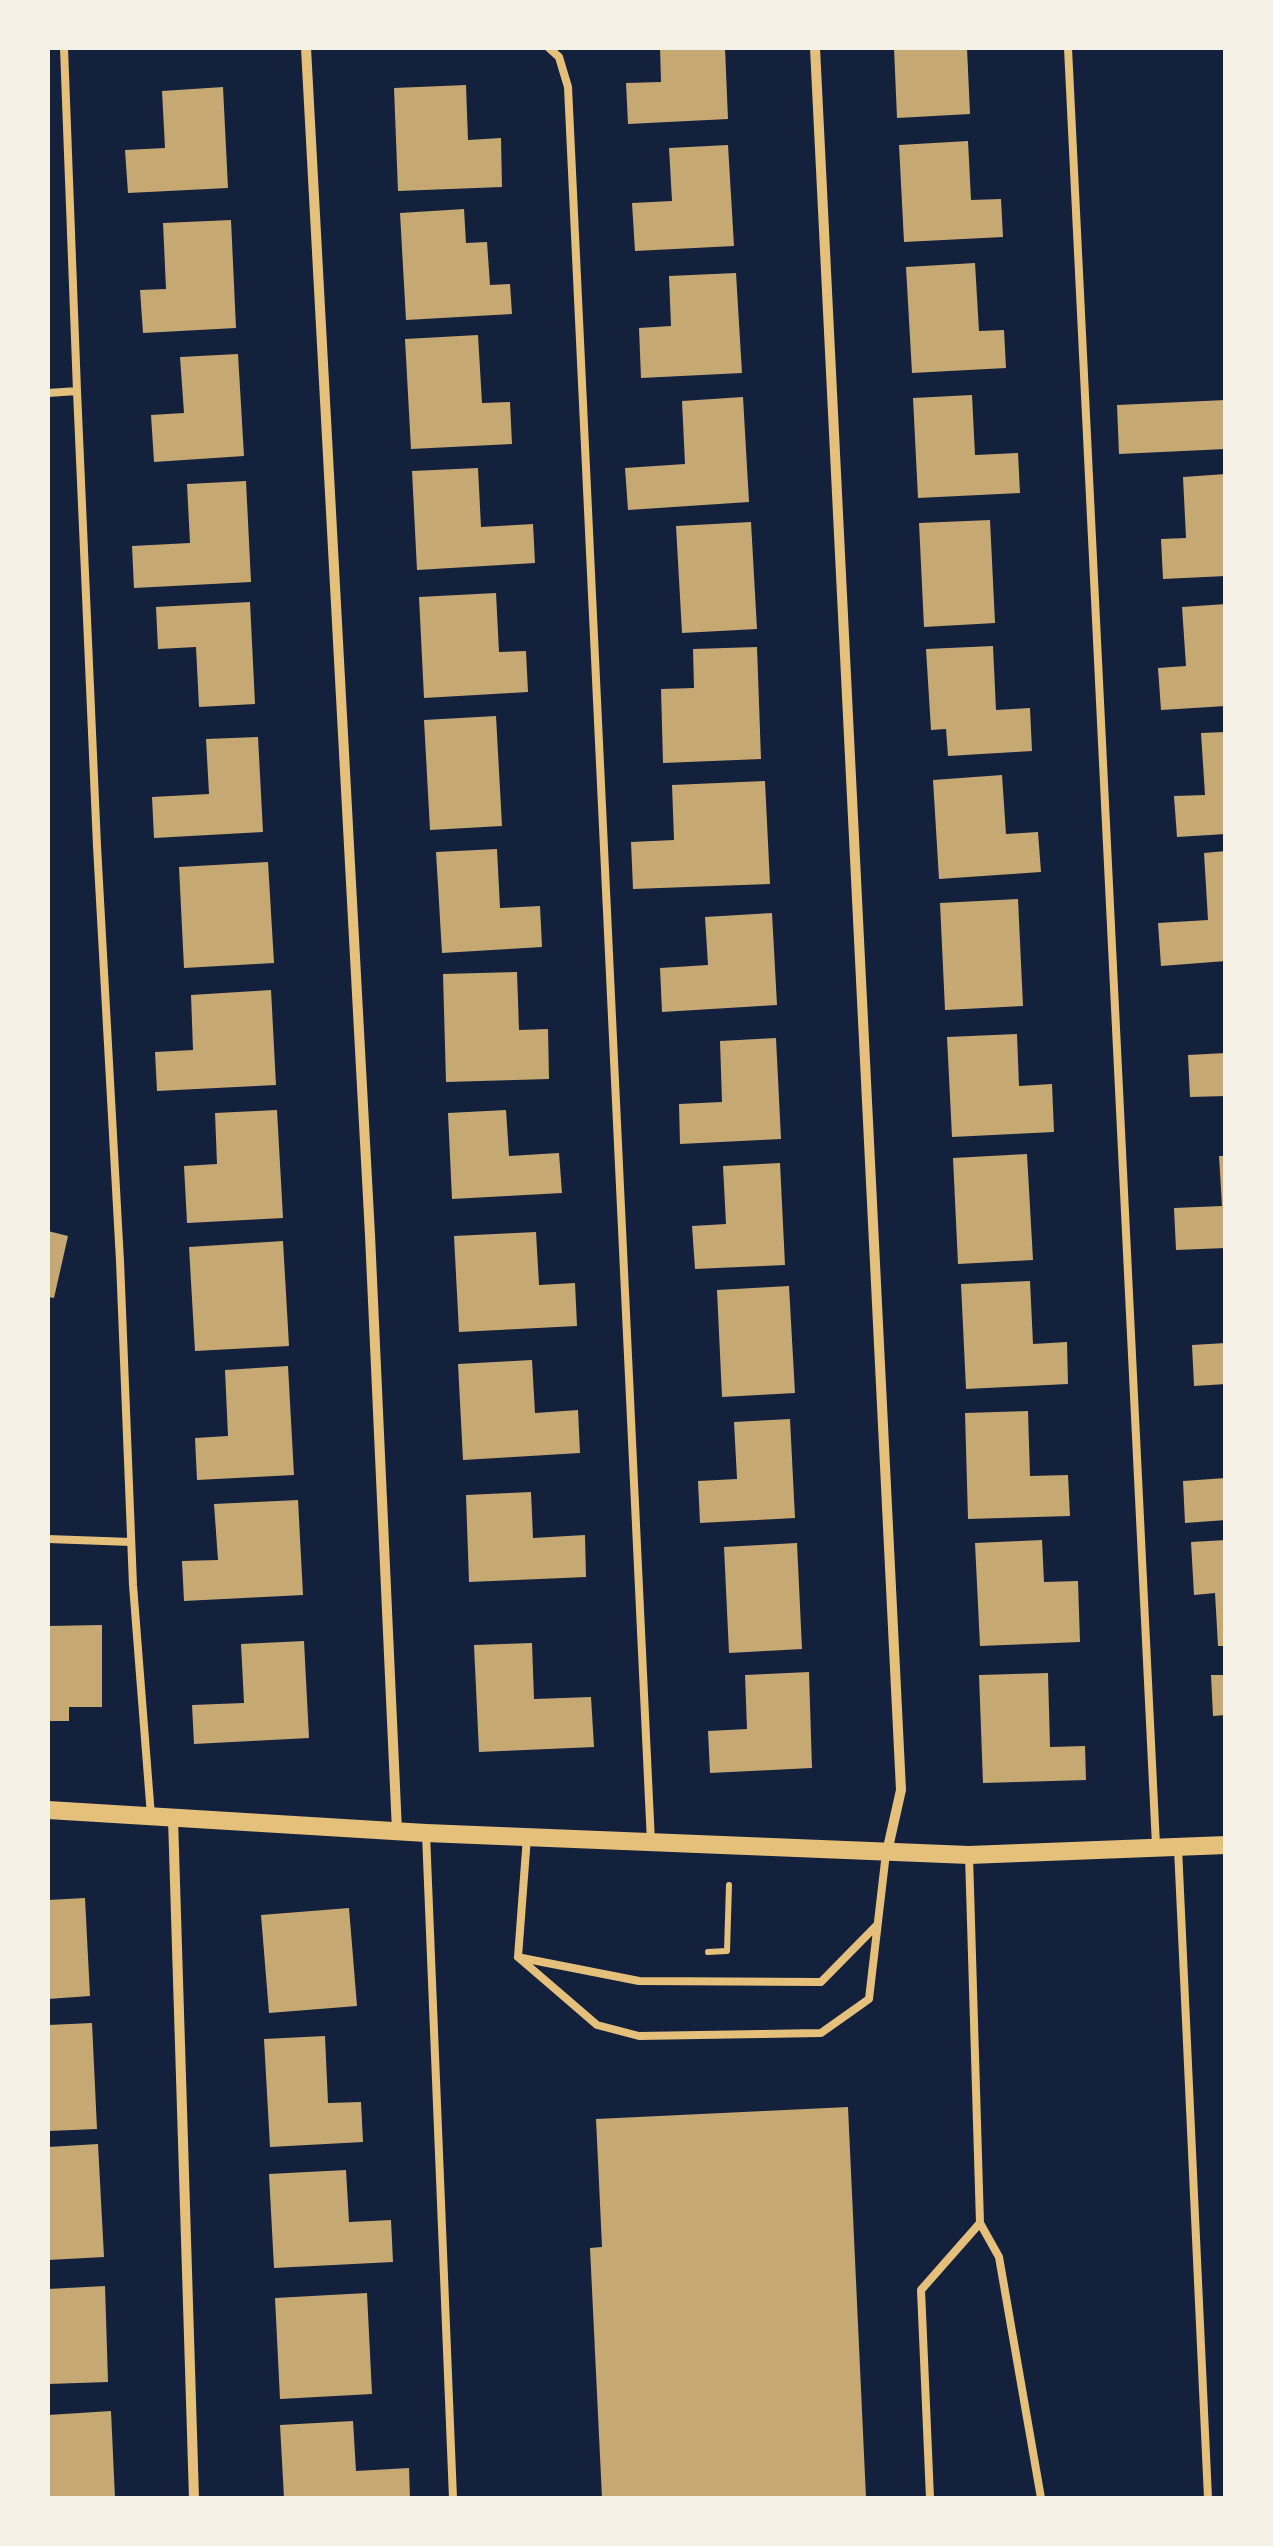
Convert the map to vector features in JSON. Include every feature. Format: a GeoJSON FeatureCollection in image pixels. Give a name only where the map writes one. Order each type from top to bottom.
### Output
{"type":"FeatureCollection","features":[{"type":"Feature","properties":{"kind":"street"},"geometry":{"type":"LineString","coordinates":[[306,48],[370,1235],[397,1830]]}},
{"type":"Feature","properties":{"kind":"street"},"geometry":{"type":"LineString","coordinates":[[815,48],[901,1790],[886,1852]]}},
{"type":"Feature","properties":{"kind":"street"},"geometry":{"type":"LineString","coordinates":[[48,1810],[528,1837],[968,1855],[1226,1845]]}},
{"type":"Feature","properties":{"kind":"street"},"geometry":{"type":"LineString","coordinates":[[173,1818],[194,2498]]}},
{"type":"Feature","properties":{"kind":"lane"},"geometry":{"type":"LineString","coordinates":[[64,48],[97,846],[131,1542],[150,1816]]}},
{"type":"Feature","properties":{"kind":"lane"},"geometry":{"type":"LineString","coordinates":[[549,48],[559,57],[568,87],[651,1842]]}},
{"type":"Feature","properties":{"kind":"lane"},"geometry":{"type":"LineString","coordinates":[[1068,48],[1156,1849]]}},
{"type":"Feature","properties":{"kind":"lane"},"geometry":{"type":"LineString","coordinates":[[48,392],[77,391]]}},
{"type":"Feature","properties":{"kind":"lane"},"geometry":{"type":"LineString","coordinates":[[48,1539],[131,1542]]}},
{"type":"Feature","properties":{"kind":"lane"},"geometry":{"type":"LineString","coordinates":[[426,1832],[453,2498]]}},
{"type":"Feature","properties":{"kind":"lane"},"geometry":{"type":"LineString","coordinates":[[518,1957],[528,1837]]}},
{"type":"Feature","properties":{"kind":"lane"},"geometry":{"type":"LineString","coordinates":[[1178,1848],[1208,2498]]}},
{"type":"Feature","properties":{"kind":"lane"},"geometry":{"type":"LineString","coordinates":[[518,1957],[597,2025],[640,2036],[821,2033],[869,1999],[886,1852]]}},
{"type":"Feature","properties":{"kind":"lane"},"geometry":{"type":"LineString","coordinates":[[968,1855],[980,2223],[999,2257],[1041,2498]]}},
{"type":"Feature","properties":{"kind":"lane"},"geometry":{"type":"LineString","coordinates":[[518,1957],[640,1982],[821,1982],[879,1923]]}},
{"type":"Feature","properties":{"kind":"lane"},"geometry":{"type":"LineString","coordinates":[[930,2498],[921,2290],[980,2223]]}},
{"type":"Feature","properties":{"kind":"path"},"geometry":{"type":"LineString","coordinates":[[708,1952],[727,1951],[728,1885]]}},
{"type":"Feature","properties":{"kind":"building"},"geometry":{"type":"Polygon","coordinates":[[[660,48],[725,48],[728,119],[628,124],[626,83],[661,82],[660,48]]]}},
{"type":"Feature","properties":{"kind":"building"},"geometry":{"type":"Polygon","coordinates":[[[894,48],[967,48],[970,114],[897,118],[894,48]]]}},
{"type":"Feature","properties":{"kind":"building"},"geometry":{"type":"Polygon","coordinates":[[[466,85],[468,140],[501,138],[502,187],[398,191],[394,88],[466,85]]]}},
{"type":"Feature","properties":{"kind":"building"},"geometry":{"type":"Polygon","coordinates":[[[223,87],[228,188],[128,193],[125,150],[165,148],[162,91],[223,87]]]}},
{"type":"Feature","properties":{"kind":"building"},"geometry":{"type":"Polygon","coordinates":[[[968,141],[971,200],[1001,199],[1003,237],[904,242],[899,145],[968,141]]]}},
{"type":"Feature","properties":{"kind":"building"},"geometry":{"type":"Polygon","coordinates":[[[728,145],[734,246],[635,251],[632,203],[672,201],[669,148],[728,145]]]}},
{"type":"Feature","properties":{"kind":"building"},"geometry":{"type":"Polygon","coordinates":[[[464,209],[466,243],[487,242],[490,285],[510,284],[512,314],[406,320],[400,213],[464,209]]]}},
{"type":"Feature","properties":{"kind":"building"},"geometry":{"type":"Polygon","coordinates":[[[231,220],[236,328],[143,333],[140,290],[166,289],[163,223],[231,220]]]}},
{"type":"Feature","properties":{"kind":"building"},"geometry":{"type":"Polygon","coordinates":[[[975,263],[979,331],[1004,330],[1006,368],[912,373],[906,267],[975,263]]]}},
{"type":"Feature","properties":{"kind":"building"},"geometry":{"type":"Polygon","coordinates":[[[736,273],[742,373],[641,378],[639,328],[671,326],[669,276],[736,273]]]}},
{"type":"Feature","properties":{"kind":"building"},"geometry":{"type":"Polygon","coordinates":[[[478,335],[482,403],[510,402],[512,444],[411,449],[405,339],[478,335]]]}},
{"type":"Feature","properties":{"kind":"building"},"geometry":{"type":"Polygon","coordinates":[[[238,354],[244,456],[154,462],[151,415],[184,413],[180,357],[238,354]]]}},
{"type":"Feature","properties":{"kind":"building"},"geometry":{"type":"Polygon","coordinates":[[[972,395],[975,455],[1018,453],[1020,493],[918,498],[913,398],[972,395]]]}},
{"type":"Feature","properties":{"kind":"building"},"geometry":{"type":"Polygon","coordinates":[[[743,397],[749,502],[628,510],[625,468],[685,464],[682,401],[743,397]]]}},
{"type":"Feature","properties":{"kind":"building"},"geometry":{"type":"Polygon","coordinates":[[[1226,400],[1226,449],[1119,454],[1117,405],[1226,400]]]}},
{"type":"Feature","properties":{"kind":"building"},"geometry":{"type":"Polygon","coordinates":[[[478,468],[481,527],[533,524],[535,563],[417,570],[412,471],[478,468]]]}},
{"type":"Feature","properties":{"kind":"building"},"geometry":{"type":"Polygon","coordinates":[[[1226,474],[1226,576],[1163,579],[1161,539],[1186,538],[1183,477],[1226,474]]]}},
{"type":"Feature","properties":{"kind":"building"},"geometry":{"type":"Polygon","coordinates":[[[246,481],[251,582],[134,588],[132,546],[190,543],[187,484],[246,481]]]}},
{"type":"Feature","properties":{"kind":"building"},"geometry":{"type":"Polygon","coordinates":[[[990,520],[995,623],[924,627],[919,523],[990,520]]]}},
{"type":"Feature","properties":{"kind":"building"},"geometry":{"type":"Polygon","coordinates":[[[751,522],[757,629],[682,633],[676,526],[751,522]]]}},
{"type":"Feature","properties":{"kind":"building"},"geometry":{"type":"Polygon","coordinates":[[[496,593],[499,652],[526,651],[528,692],[424,698],[419,597],[496,593]]]}},
{"type":"Feature","properties":{"kind":"building"},"geometry":{"type":"Polygon","coordinates":[[[250,602],[255,704],[199,707],[196,647],[158,649],[156,607],[250,602]]]}},
{"type":"Feature","properties":{"kind":"building"},"geometry":{"type":"Polygon","coordinates":[[[1226,604],[1226,706],[1161,710],[1158,668],[1186,666],[1182,607],[1226,604]]]}},
{"type":"Feature","properties":{"kind":"building"},"geometry":{"type":"Polygon","coordinates":[[[993,646],[996,710],[1030,708],[1032,751],[948,756],[946,729],[931,730],[926,649],[993,646]]]}},
{"type":"Feature","properties":{"kind":"building"},"geometry":{"type":"Polygon","coordinates":[[[757,647],[761,759],[663,763],[661,689],[694,688],[693,649],[757,647]]]}},
{"type":"Feature","properties":{"kind":"building"},"geometry":{"type":"Polygon","coordinates":[[[496,716],[502,826],[430,830],[424,720],[496,716]]]}},
{"type":"Feature","properties":{"kind":"building"},"geometry":{"type":"Polygon","coordinates":[[[1226,732],[1226,834],[1177,837],[1174,796],[1205,795],[1201,733],[1226,732]]]}},
{"type":"Feature","properties":{"kind":"building"},"geometry":{"type":"Polygon","coordinates":[[[258,737],[263,832],[154,838],[152,797],[209,794],[206,739],[258,737]]]}},
{"type":"Feature","properties":{"kind":"building"},"geometry":{"type":"Polygon","coordinates":[[[1002,775],[1006,834],[1038,832],[1041,872],[939,879],[933,780],[1002,775]]]}},
{"type":"Feature","properties":{"kind":"building"},"geometry":{"type":"Polygon","coordinates":[[[765,781],[770,884],[633,889],[631,842],[674,840],[672,785],[765,781]]]}},
{"type":"Feature","properties":{"kind":"building"},"geometry":{"type":"Polygon","coordinates":[[[497,849],[500,908],[540,906],[542,947],[442,953],[436,852],[497,849]]]}},
{"type":"Feature","properties":{"kind":"building"},"geometry":{"type":"Polygon","coordinates":[[[1226,851],[1226,961],[1161,966],[1158,923],[1208,920],[1204,853],[1226,851]]]}},
{"type":"Feature","properties":{"kind":"building"},"geometry":{"type":"Polygon","coordinates":[[[268,862],[274,963],[184,968],[179,867],[268,862]]]}},
{"type":"Feature","properties":{"kind":"building"},"geometry":{"type":"Polygon","coordinates":[[[1018,899],[1023,1006],[945,1010],[940,903],[1018,899]]]}},
{"type":"Feature","properties":{"kind":"building"},"geometry":{"type":"Polygon","coordinates":[[[772,913],[777,1005],[662,1012],[660,968],[708,965],[705,917],[772,913]]]}},
{"type":"Feature","properties":{"kind":"building"},"geometry":{"type":"Polygon","coordinates":[[[517,972],[519,1030],[548,1029],[549,1079],[446,1082],[443,974],[517,972]]]}},
{"type":"Feature","properties":{"kind":"building"},"geometry":{"type":"Polygon","coordinates":[[[271,990],[276,1085],[157,1091],[155,1052],[193,1050],[191,995],[271,990]]]}},
{"type":"Feature","properties":{"kind":"building"},"geometry":{"type":"Polygon","coordinates":[[[1017,1034],[1019,1086],[1052,1084],[1054,1132],[952,1137],[947,1037],[1017,1034]]]}},
{"type":"Feature","properties":{"kind":"building"},"geometry":{"type":"Polygon","coordinates":[[[776,1038],[781,1139],[680,1144],[679,1104],[722,1102],[720,1041],[776,1038]]]}},
{"type":"Feature","properties":{"kind":"building"},"geometry":{"type":"Polygon","coordinates":[[[1226,1053],[1226,1096],[1190,1097],[1188,1055],[1226,1053]]]}},
{"type":"Feature","properties":{"kind":"building"},"geometry":{"type":"Polygon","coordinates":[[[277,1110],[283,1218],[187,1223],[184,1166],[217,1164],[215,1113],[277,1110]]]}},
{"type":"Feature","properties":{"kind":"building"},"geometry":{"type":"Polygon","coordinates":[[[506,1110],[509,1156],[559,1153],[562,1193],[452,1199],[448,1113],[506,1110]]]}},
{"type":"Feature","properties":{"kind":"building"},"geometry":{"type":"Polygon","coordinates":[[[1027,1154],[1033,1260],[958,1264],[953,1158],[1027,1154]]]}},
{"type":"Feature","properties":{"kind":"building"},"geometry":{"type":"Polygon","coordinates":[[[1219,1156],[1226,1156],[1226,1248],[1176,1250],[1174,1208],[1222,1206],[1219,1156]]]}},
{"type":"Feature","properties":{"kind":"building"},"geometry":{"type":"Polygon","coordinates":[[[780,1163],[785,1265],[695,1269],[692,1226],[726,1224],[723,1166],[780,1163]]]}},
{"type":"Feature","properties":{"kind":"building"},"geometry":{"type":"Polygon","coordinates":[[[48,1231],[68,1236],[54,1298],[48,1297],[48,1231]]]}},
{"type":"Feature","properties":{"kind":"building"},"geometry":{"type":"Polygon","coordinates":[[[536,1232],[539,1285],[575,1283],[577,1326],[459,1332],[454,1236],[536,1232]]]}},
{"type":"Feature","properties":{"kind":"building"},"geometry":{"type":"Polygon","coordinates":[[[283,1241],[289,1346],[195,1351],[189,1247],[283,1241]]]}},
{"type":"Feature","properties":{"kind":"building"},"geometry":{"type":"Polygon","coordinates":[[[1030,1281],[1033,1344],[1067,1342],[1068,1384],[966,1389],[961,1284],[1030,1281]]]}},
{"type":"Feature","properties":{"kind":"building"},"geometry":{"type":"Polygon","coordinates":[[[789,1286],[795,1393],[722,1397],[717,1290],[789,1286]]]}},
{"type":"Feature","properties":{"kind":"building"},"geometry":{"type":"Polygon","coordinates":[[[1226,1343],[1226,1384],[1194,1386],[1192,1345],[1226,1343]]]}},
{"type":"Feature","properties":{"kind":"building"},"geometry":{"type":"Polygon","coordinates":[[[532,1360],[535,1413],[578,1410],[580,1453],[463,1460],[458,1364],[532,1360]]]}},
{"type":"Feature","properties":{"kind":"building"},"geometry":{"type":"Polygon","coordinates":[[[288,1366],[294,1475],[197,1480],[195,1438],[228,1436],[225,1370],[288,1366]]]}},
{"type":"Feature","properties":{"kind":"building"},"geometry":{"type":"Polygon","coordinates":[[[1028,1411],[1030,1476],[1068,1475],[1070,1516],[968,1519],[965,1413],[1028,1411]]]}},
{"type":"Feature","properties":{"kind":"building"},"geometry":{"type":"Polygon","coordinates":[[[790,1419],[795,1518],[700,1523],[698,1481],[737,1479],[734,1422],[790,1419]]]}},
{"type":"Feature","properties":{"kind":"building"},"geometry":{"type":"Polygon","coordinates":[[[1226,1478],[1226,1520],[1185,1523],[1183,1481],[1226,1478]]]}},
{"type":"Feature","properties":{"kind":"building"},"geometry":{"type":"Polygon","coordinates":[[[531,1492],[533,1538],[585,1535],[586,1577],[469,1582],[466,1495],[531,1492]]]}},
{"type":"Feature","properties":{"kind":"building"},"geometry":{"type":"Polygon","coordinates":[[[298,1500],[303,1595],[184,1601],[182,1561],[218,1560],[214,1504],[298,1500]]]}},
{"type":"Feature","properties":{"kind":"building"},"geometry":{"type":"Polygon","coordinates":[[[1042,1540],[1044,1582],[1078,1581],[1080,1642],[980,1646],[975,1543],[1042,1540]]]}},
{"type":"Feature","properties":{"kind":"building"},"geometry":{"type":"Polygon","coordinates":[[[1226,1540],[1226,1646],[1218,1646],[1215,1593],[1194,1595],[1191,1542],[1226,1540]]]}},
{"type":"Feature","properties":{"kind":"building"},"geometry":{"type":"Polygon","coordinates":[[[797,1543],[802,1649],[729,1653],[724,1547],[797,1543]]]}},
{"type":"Feature","properties":{"kind":"building"},"geometry":{"type":"Polygon","coordinates":[[[102,1625],[102,1707],[69,1707],[69,1721],[48,1721],[48,1626],[102,1625]]]}},
{"type":"Feature","properties":{"kind":"building"},"geometry":{"type":"Polygon","coordinates":[[[304,1641],[309,1738],[194,1744],[192,1705],[244,1703],[241,1644],[304,1641]]]}},
{"type":"Feature","properties":{"kind":"building"},"geometry":{"type":"Polygon","coordinates":[[[532,1643],[534,1699],[591,1697],[594,1747],[479,1752],[474,1645],[532,1643]]]}},
{"type":"Feature","properties":{"kind":"building"},"geometry":{"type":"Polygon","coordinates":[[[809,1672],[812,1768],[710,1773],[708,1731],[747,1729],[745,1675],[809,1672]]]}},
{"type":"Feature","properties":{"kind":"building"},"geometry":{"type":"Polygon","coordinates":[[[1048,1673],[1050,1747],[1085,1746],[1086,1780],[983,1783],[979,1675],[1048,1673]]]}},
{"type":"Feature","properties":{"kind":"building"},"geometry":{"type":"Polygon","coordinates":[[[1211,1675],[1226,1675],[1226,1715],[1213,1716],[1211,1675]]]}},
{"type":"Feature","properties":{"kind":"building"},"geometry":{"type":"Polygon","coordinates":[[[85,1898],[90,1996],[48,1999],[48,1900],[85,1898]]]}},
{"type":"Feature","properties":{"kind":"building"},"geometry":{"type":"Polygon","coordinates":[[[349,1908],[357,2006],[269,2013],[261,1915],[349,1908]]]}},
{"type":"Feature","properties":{"kind":"building"},"geometry":{"type":"Polygon","coordinates":[[[92,2023],[97,2129],[48,2131],[48,2025],[92,2023]]]}},
{"type":"Feature","properties":{"kind":"building"},"geometry":{"type":"Polygon","coordinates":[[[325,2036],[328,2103],[361,2102],[363,2142],[270,2147],[264,2039],[325,2036]]]}},
{"type":"Feature","properties":{"kind":"building"},"geometry":{"type":"Polygon","coordinates":[[[848,2107],[866,2498],[602,2498],[590,2248],[602,2247],[596,2119],[848,2107]]]}},
{"type":"Feature","properties":{"kind":"building"},"geometry":{"type":"Polygon","coordinates":[[[98,2144],[104,2257],[48,2260],[48,2147],[98,2144]]]}},
{"type":"Feature","properties":{"kind":"building"},"geometry":{"type":"Polygon","coordinates":[[[346,2170],[349,2222],[391,2220],[393,2262],[274,2268],[269,2174],[346,2170]]]}},
{"type":"Feature","properties":{"kind":"building"},"geometry":{"type":"Polygon","coordinates":[[[105,2286],[108,2382],[48,2384],[48,2289],[105,2286]]]}},
{"type":"Feature","properties":{"kind":"building"},"geometry":{"type":"Polygon","coordinates":[[[367,2293],[372,2394],[280,2399],[275,2298],[367,2293]]]}},
{"type":"Feature","properties":{"kind":"building"},"geometry":{"type":"Polygon","coordinates":[[[111,2411],[115,2498],[48,2498],[48,2415],[111,2411]]]}},
{"type":"Feature","properties":{"kind":"building"},"geometry":{"type":"Polygon","coordinates":[[[353,2421],[356,2471],[409,2468],[410,2498],[284,2498],[280,2425],[353,2421]]]}}]}
